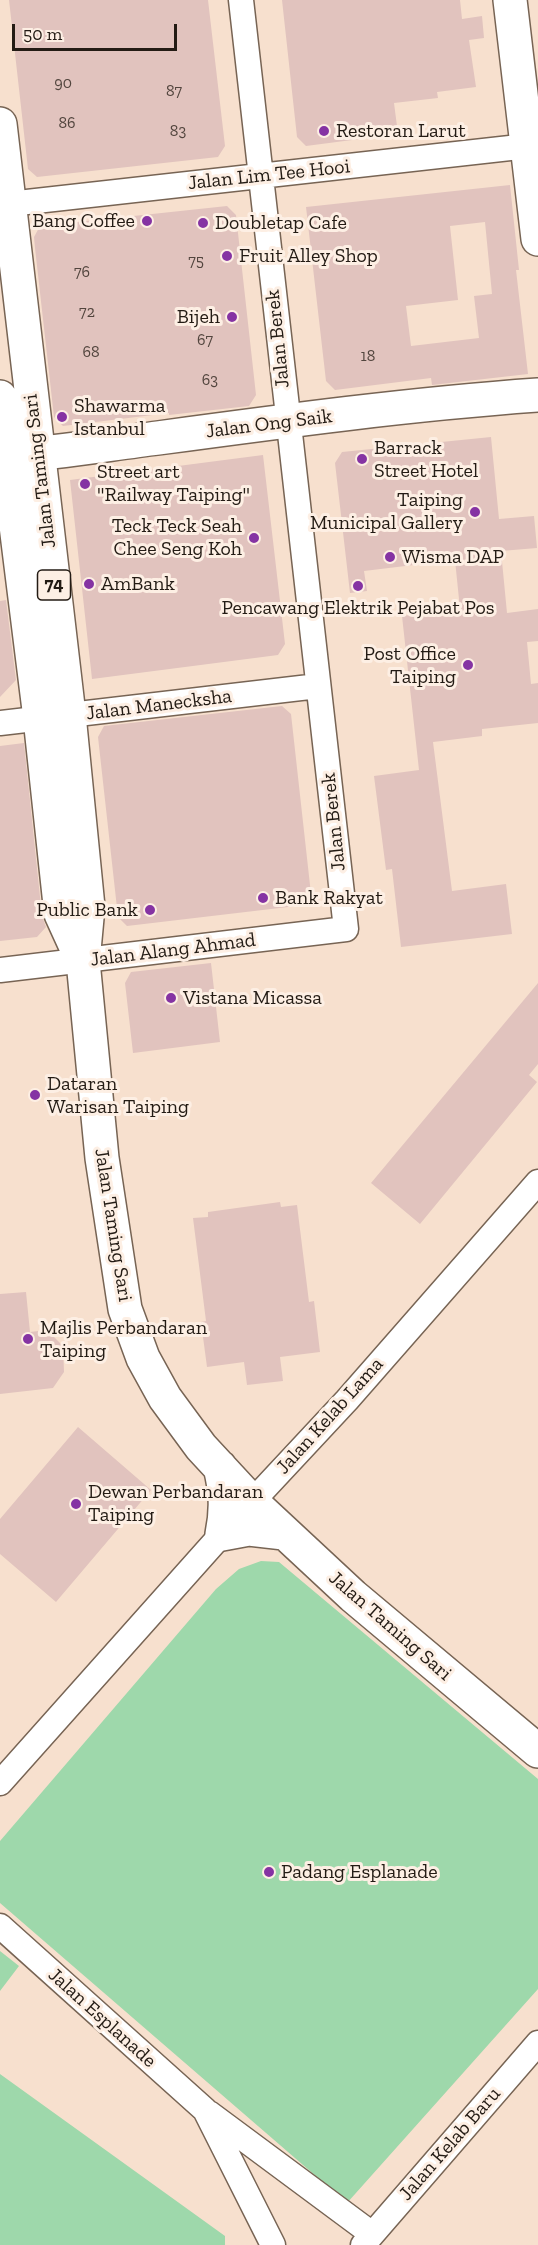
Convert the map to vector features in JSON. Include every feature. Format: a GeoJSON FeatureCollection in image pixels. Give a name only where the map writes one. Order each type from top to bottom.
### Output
{"type":"FeatureCollection","features":[{"type":"Feature","properties":{"kind":"main road"},"geometry":{"type":"LineString","coordinates":[[510,0],[538,239]]}},
{"type":"Feature","properties":{"kind":"main road","name":"Jalan Taming Sari"},"geometry":{"type":"LineString","coordinates":[[0,123],[9,204],[15,456]]}},
{"type":"Feature","properties":{"kind":"main road","name":"Jalan Ong Saik"},"geometry":{"type":"LineString","coordinates":[[15,456],[470,400],[538,395]]}},
{"type":"Feature","properties":{"kind":"main road","name":"Jalan Taming Sari"},"geometry":{"type":"LineString","coordinates":[[0,397],[15,456],[54,717],[88,907],[83,961],[102,1158],[125,1309],[143,1358],[182,1424],[252,1502],[353,1596],[538,1751]]}},
{"type":"Feature","properties":{"kind":"main road"},"geometry":{"type":"LineString","coordinates":[[220,1467],[226,1489],[227,1505],[222,1534],[249,1528],[284,1533]]}},
{"type":"Feature","properties":{"kind":"street","name":"Jalan Berek"},"geometry":{"type":"LineString","coordinates":[[241,0],[346,929]]}},
{"type":"Feature","properties":{"kind":"street","name":"Jalan Lim Tee Hooi"},"geometry":{"type":"LineString","coordinates":[[9,204],[528,146]]}},
{"type":"Feature","properties":{"kind":"street","name":"Jalan Manecksha"},"geometry":{"type":"LineString","coordinates":[[0,723],[318,686]]}},
{"type":"Feature","properties":{"kind":"street","name":"Jalan Alang Ahmad"},"geometry":{"type":"LineString","coordinates":[[0,970],[346,929]]}},
{"type":"Feature","properties":{"kind":"street","name":"Jalan Kelab Lama"},"geometry":{"type":"LineString","coordinates":[[0,1783],[222,1534],[347,1400],[538,1182]]}},
{"type":"Feature","properties":{"kind":"street","name":"Jalan Esplanade"},"geometry":{"type":"LineString","coordinates":[[0,1926],[205,2110],[368,2239]]}},
{"type":"Feature","properties":{"kind":"street","name":"Jalan Kelab Baru"},"geometry":{"type":"LineString","coordinates":[[368,2239],[538,2043]]}},
{"type":"Feature","properties":{"kind":"street","name":"Jalan Esplanade"},"geometry":{"type":"LineString","coordinates":[[205,2110],[273,2245]]}},
{"type":"Feature","properties":{"kind":"green space","name":"Padang Esplanade"},"geometry":{"type":"Polygon","coordinates":[[[261,1561],[279,1562],[538,1779],[538,1989],[347,2203],[0,1903],[0,1841],[216,1589],[239,1569],[261,1561]]]}},
{"type":"Feature","properties":{"kind":"green space"},"geometry":{"type":"Polygon","coordinates":[[[0,1951],[19,1966],[0,1991],[0,1951]]]}},
{"type":"Feature","properties":{"kind":"green space"},"geometry":{"type":"Polygon","coordinates":[[[0,2074],[225,2236],[225,2245],[0,2245],[0,2074]]]}},
{"type":"Feature","properties":{"kind":"building"},"geometry":{"type":"Polygon","coordinates":[[[9,0],[208,0],[225,146],[218,157],[37,177],[28,169],[9,0]]]}},
{"type":"Feature","properties":{"kind":"building"},"geometry":{"type":"Polygon","coordinates":[[[282,0],[460,0],[462,19],[482,16],[484,38],[469,40],[476,87],[437,92],[438,98],[394,103],[398,134],[306,146],[297,137],[282,0]]]}},
{"type":"Feature","properties":{"kind":"building"},"geometry":{"type":"Polygon","coordinates":[[[510,185],[519,270],[516,270],[528,374],[432,385],[431,378],[335,390],[326,381],[306,207],[510,185]],[[485,222],[450,226],[458,300],[406,306],[411,346],[479,338],[474,296],[492,294],[485,222]]]}},
{"type":"Feature","properties":{"kind":"building"},"geometry":{"type":"Polygon","coordinates":[[[227,206],[236,215],[256,395],[249,406],[63,426],[54,417],[34,237],[40,226],[227,206]]]}},
{"type":"Feature","properties":{"kind":"building"},"geometry":{"type":"Polygon","coordinates":[[[491,437],[499,519],[534,516],[537,548],[501,551],[507,613],[538,609],[538,641],[527,642],[531,684],[538,683],[538,723],[482,729],[482,736],[433,742],[452,891],[506,884],[512,934],[401,947],[392,869],[386,870],[374,776],[419,770],[402,616],[460,609],[455,560],[364,571],[367,591],[350,593],[335,463],[342,452],[491,437]]]}},
{"type":"Feature","properties":{"kind":"building"},"geometry":{"type":"Polygon","coordinates":[[[263,455],[285,644],[278,655],[92,679],[70,480],[263,455]]]}},
{"type":"Feature","properties":{"kind":"building"},"geometry":{"type":"Polygon","coordinates":[[[6,600],[16,680],[0,697],[0,601],[6,600]]]}},
{"type":"Feature","properties":{"kind":"building"},"geometry":{"type":"Polygon","coordinates":[[[282,706],[291,714],[311,894],[305,905],[127,926],[118,917],[98,737],[104,726],[282,706]]]}},
{"type":"Feature","properties":{"kind":"building"},"geometry":{"type":"Polygon","coordinates":[[[24,743],[42,916],[46,927],[37,937],[0,941],[0,746],[24,743]]]}},
{"type":"Feature","properties":{"kind":"building"},"geometry":{"type":"Polygon","coordinates":[[[211,963],[220,1042],[133,1053],[125,983],[131,972],[211,963]]]}},
{"type":"Feature","properties":{"kind":"building"},"geometry":{"type":"Polygon","coordinates":[[[538,983],[538,1064],[529,1075],[537,1082],[420,1224],[371,1183],[538,983]]]}},
{"type":"Feature","properties":{"kind":"building"},"geometry":{"type":"Polygon","coordinates":[[[280,1202],[281,1207],[297,1205],[309,1302],[314,1301],[320,1352],[280,1357],[283,1381],[247,1385],[244,1362],[207,1367],[201,1322],[206,1321],[193,1218],[208,1217],[208,1212],[280,1202]]]}},
{"type":"Feature","properties":{"kind":"building","name":"Majlis Perbandaran Taiping"},"geometry":{"type":"Polygon","coordinates":[[[26,1292],[30,1332],[47,1330],[63,1346],[64,1372],[53,1388],[0,1394],[0,1294],[26,1292]]]}},
{"type":"Feature","properties":{"kind":"building","name":"Dewan Perbandaran Taiping"},"geometry":{"type":"Polygon","coordinates":[[[78,1427],[151,1490],[56,1602],[0,1554],[0,1519],[78,1427]]]}},
{"type":"Feature","properties":{"kind":"place","name":"Restoran Larut"},"geometry":{"type":"Point","coordinates":[324,131]}},
{"type":"Feature","properties":{"kind":"place","name":"Bang Coffee"},"geometry":{"type":"Point","coordinates":[147,221]}},
{"type":"Feature","properties":{"kind":"place","name":"Doubletap Cafe"},"geometry":{"type":"Point","coordinates":[203,223]}},
{"type":"Feature","properties":{"kind":"place","name":"Fruit Alley Shop"},"geometry":{"type":"Point","coordinates":[227,256]}},
{"type":"Feature","properties":{"kind":"place","name":"Bijeh"},"geometry":{"type":"Point","coordinates":[232,317]}},
{"type":"Feature","properties":{"kind":"place","name":"Shawarma Istanbul"},"geometry":{"type":"Point","coordinates":[62,417]}},
{"type":"Feature","properties":{"kind":"place","name":"Barrack Street Hotel"},"geometry":{"type":"Point","coordinates":[362,459]}},
{"type":"Feature","properties":{"kind":"place","name":"Street art \"Railway Taiping\""},"geometry":{"type":"Point","coordinates":[85,484]}},
{"type":"Feature","properties":{"kind":"place","name":"Taiping Municipal Gallery"},"geometry":{"type":"Point","coordinates":[475,512]}},
{"type":"Feature","properties":{"kind":"place","name":"Teck Teck Seah Chee Seng Koh"},"geometry":{"type":"Point","coordinates":[254,538]}},
{"type":"Feature","properties":{"kind":"place","name":"Wisma DAP"},"geometry":{"type":"Point","coordinates":[390,557]}},
{"type":"Feature","properties":{"kind":"place","name":"AmBank"},"geometry":{"type":"Point","coordinates":[89,584]}},
{"type":"Feature","properties":{"kind":"place","name":"Pencawang Elektrik Pejabat Pos"},"geometry":{"type":"Point","coordinates":[358,586]}},
{"type":"Feature","properties":{"kind":"place","name":"Post Office Taiping"},"geometry":{"type":"Point","coordinates":[468,665]}},
{"type":"Feature","properties":{"kind":"place","name":"Bank Rakyat"},"geometry":{"type":"Point","coordinates":[263,898]}},
{"type":"Feature","properties":{"kind":"place","name":"Public Bank"},"geometry":{"type":"Point","coordinates":[150,910]}},
{"type":"Feature","properties":{"kind":"place","name":"Vistana Micassa"},"geometry":{"type":"Point","coordinates":[171,998]}},
{"type":"Feature","properties":{"kind":"place","name":"Dataran Warisan Taiping"},"geometry":{"type":"Point","coordinates":[35,1095]}},
{"type":"Feature","properties":{"kind":"place","name":"Majlis Perbandaran Taiping"},"geometry":{"type":"Point","coordinates":[28,1339]}},
{"type":"Feature","properties":{"kind":"place","name":"Dewan Perbandaran Taiping"},"geometry":{"type":"Point","coordinates":[76,1504]}},
{"type":"Feature","properties":{"kind":"place","name":"Padang Esplanade"},"geometry":{"type":"Point","coordinates":[269,1872]}}]}
